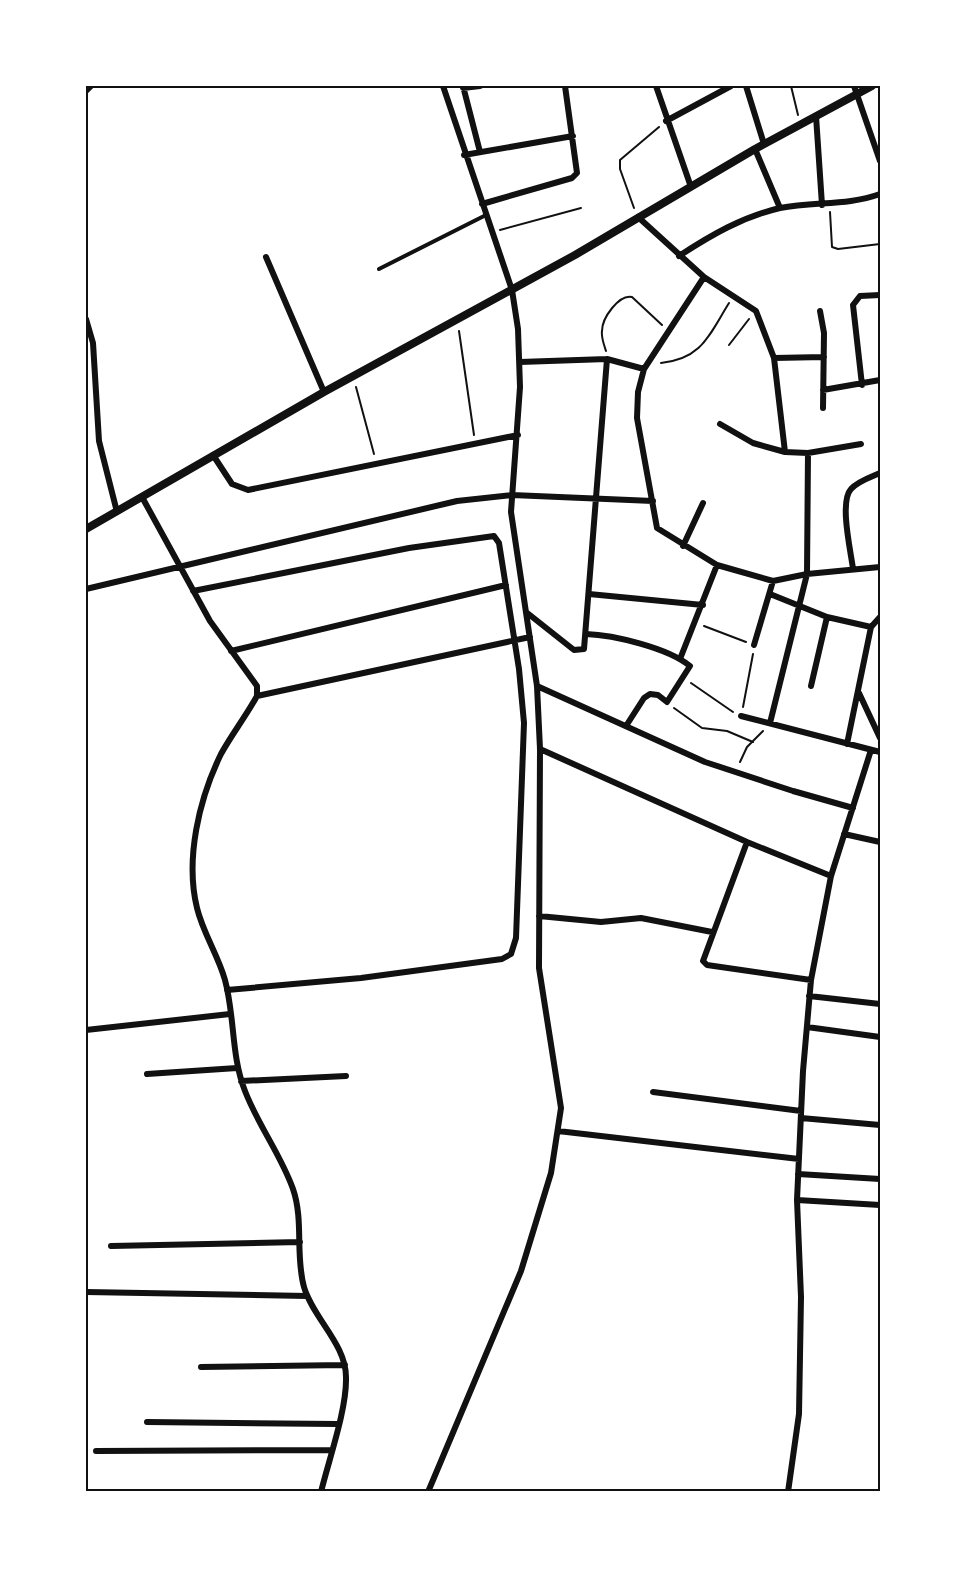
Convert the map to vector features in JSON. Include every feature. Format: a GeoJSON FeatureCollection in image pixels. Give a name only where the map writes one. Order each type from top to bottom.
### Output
{"type":"FeatureCollection","features":[{"type":"Feature","properties":{"kind":"street"},"geometry":{"type":"LineString","coordinates":[[86,91],[91,86]]}},
{"type":"Feature","properties":{"kind":"street"},"geometry":{"type":"LineString","coordinates":[[428,1491],[521,1271],[543,1202],[558,1131],[561,1095],[544,1009],[539,968],[540,749],[537,686],[512,522],[520,362],[512,290],[464,155],[443,86]]}},
{"type":"Feature","properties":{"kind":"street"},"geometry":{"type":"LineString","coordinates":[[480,86],[463,87],[480,153]]}},
{"type":"Feature","properties":{"kind":"street"},"geometry":{"type":"LineString","coordinates":[[482,204],[572,178],[578,169],[565,86]]}},
{"type":"Feature","properties":{"kind":"street"},"geometry":{"type":"LineString","coordinates":[[656,86],[666,121],[691,187]]}},
{"type":"Feature","properties":{"kind":"street"},"geometry":{"type":"LineString","coordinates":[[666,121],[731,86]]}},
{"type":"Feature","properties":{"kind":"street"},"geometry":{"type":"LineString","coordinates":[[746,86],[764,144]]}},
{"type":"Feature","properties":{"kind":"street"},"geometry":{"type":"LineString","coordinates":[[86,529],[324,392],[512,290],[816,116],[856,90],[872,86]]}},
{"type":"Feature","properties":{"kind":"street"},"geometry":{"type":"LineString","coordinates":[[856,90],[880,160]]}},
{"type":"Feature","properties":{"kind":"street"},"geometry":{"type":"LineString","coordinates":[[816,116],[822,205]]}},
{"type":"Feature","properties":{"kind":"street"},"geometry":{"type":"LineString","coordinates":[[464,155],[573,136]]}},
{"type":"Feature","properties":{"kind":"street"},"geometry":{"type":"LineString","coordinates":[[755,149],[780,208]]}},
{"type":"Feature","properties":{"kind":"street"},"geometry":{"type":"LineString","coordinates":[[679,256],[731,224],[780,208],[857,202],[880,194]]}},
{"type":"Feature","properties":{"kind":"street"},"geometry":{"type":"LineString","coordinates":[[638,217],[704,277],[756,311],[774,357],[785,452]]}},
{"type":"Feature","properties":{"kind":"street"},"geometry":{"type":"LineString","coordinates":[[266,257],[324,392]]}},
{"type":"Feature","properties":{"kind":"street"},"geometry":{"type":"LineString","coordinates":[[704,277],[644,369],[638,392],[637,418],[657,528],[717,565],[773,581],[807,574],[880,567]]}},
{"type":"Feature","properties":{"kind":"street"},"geometry":{"type":"LineString","coordinates":[[862,385],[853,305],[860,296],[880,295]]}},
{"type":"Feature","properties":{"kind":"street"},"geometry":{"type":"LineString","coordinates":[[820,311],[824,333],[823,408]]}},
{"type":"Feature","properties":{"kind":"street"},"geometry":{"type":"LineString","coordinates":[[86,319],[93,343],[99,441],[117,512]]}},
{"type":"Feature","properties":{"kind":"street"},"geometry":{"type":"LineString","coordinates":[[774,357],[824,357]]}},
{"type":"Feature","properties":{"kind":"street"},"geometry":{"type":"LineString","coordinates":[[520,362],[607,359],[644,369]]}},
{"type":"Feature","properties":{"kind":"street"},"geometry":{"type":"LineString","coordinates":[[526,612],[574,650],[584,649],[607,359]]}},
{"type":"Feature","properties":{"kind":"street"},"geometry":{"type":"LineString","coordinates":[[823,390],[862,385],[880,380]]}},
{"type":"Feature","properties":{"kind":"street"},"geometry":{"type":"LineString","coordinates":[[720,424],[753,443],[785,452],[808,453],[861,444]]}},
{"type":"Feature","properties":{"kind":"street"},"geometry":{"type":"LineString","coordinates":[[213,456],[232,484],[243,490],[518,435]]}},
{"type":"Feature","properties":{"kind":"street"},"geometry":{"type":"LineString","coordinates":[[770,723],[807,574],[808,453]]}},
{"type":"Feature","properties":{"kind":"street"},"geometry":{"type":"LineString","coordinates":[[853,569],[846,517],[848,494],[851,488],[880,473]]}},
{"type":"Feature","properties":{"kind":"street"},"geometry":{"type":"LineString","coordinates":[[86,589],[430,507],[512,495],[652,501]]}},
{"type":"Feature","properties":{"kind":"street"},"geometry":{"type":"LineString","coordinates":[[142,497],[210,621],[255,681],[257,696],[221,755],[209,785],[192,856],[197,908],[227,990],[237,1068],[258,1124],[286,1171],[293,1191],[304,1286],[345,1365],[346,1388],[321,1491]]}},
{"type":"Feature","properties":{"kind":"street"},"geometry":{"type":"LineString","coordinates":[[683,546],[703,503]]}},
{"type":"Feature","properties":{"kind":"street"},"geometry":{"type":"LineString","coordinates":[[193,591],[409,548],[490,535],[500,543],[515,641],[524,723],[516,938],[511,954],[502,959],[405,973],[227,990]]}},
{"type":"Feature","properties":{"kind":"street"},"geometry":{"type":"LineString","coordinates":[[680,659],[717,565]]}},
{"type":"Feature","properties":{"kind":"street"},"geometry":{"type":"LineString","coordinates":[[754,645],[773,581]]}},
{"type":"Feature","properties":{"kind":"street"},"geometry":{"type":"LineString","coordinates":[[231,651],[506,585]]}},
{"type":"Feature","properties":{"kind":"street"},"geometry":{"type":"LineString","coordinates":[[589,594],[703,605]]}},
{"type":"Feature","properties":{"kind":"street"},"geometry":{"type":"LineString","coordinates":[[770,594],[827,617],[871,627]]}},
{"type":"Feature","properties":{"kind":"street"},"geometry":{"type":"LineString","coordinates":[[811,686],[827,617]]}},
{"type":"Feature","properties":{"kind":"street"},"geometry":{"type":"LineString","coordinates":[[847,744],[871,627],[880,617]]}},
{"type":"Feature","properties":{"kind":"street"},"geometry":{"type":"LineString","coordinates":[[586,634],[627,639],[680,659],[690,666],[667,702],[658,695],[650,694],[644,698],[626,726]]}},
{"type":"Feature","properties":{"kind":"street"},"geometry":{"type":"LineString","coordinates":[[257,696],[530,637]]}},
{"type":"Feature","properties":{"kind":"street"},"geometry":{"type":"LineString","coordinates":[[537,686],[736,773],[853,808]]}},
{"type":"Feature","properties":{"kind":"street"},"geometry":{"type":"LineString","coordinates":[[858,692],[880,738]]}},
{"type":"Feature","properties":{"kind":"street"},"geometry":{"type":"LineString","coordinates":[[741,716],[880,752]]}},
{"type":"Feature","properties":{"kind":"street"},"geometry":{"type":"LineString","coordinates":[[540,749],[747,842],[831,876]]}},
{"type":"Feature","properties":{"kind":"street"},"geometry":{"type":"LineString","coordinates":[[788,1491],[799,1414],[801,1297],[797,1200],[809,996],[831,876],[871,750]]}},
{"type":"Feature","properties":{"kind":"street"},"geometry":{"type":"LineString","coordinates":[[844,834],[880,842]]}},
{"type":"Feature","properties":{"kind":"street"},"geometry":{"type":"LineString","coordinates":[[747,842],[702,958],[704,963],[811,980]]}},
{"type":"Feature","properties":{"kind":"street"},"geometry":{"type":"LineString","coordinates":[[539,916],[601,922],[640,918],[712,932]]}},
{"type":"Feature","properties":{"kind":"street"},"geometry":{"type":"LineString","coordinates":[[809,996],[880,1004]]}},
{"type":"Feature","properties":{"kind":"street"},"geometry":{"type":"LineString","coordinates":[[86,1030],[230,1014]]}},
{"type":"Feature","properties":{"kind":"street"},"geometry":{"type":"LineString","coordinates":[[807,1027],[880,1037]]}},
{"type":"Feature","properties":{"kind":"street"},"geometry":{"type":"LineString","coordinates":[[147,1074],[237,1068]]}},
{"type":"Feature","properties":{"kind":"street"},"geometry":{"type":"LineString","coordinates":[[241,1081],[346,1076]]}},
{"type":"Feature","properties":{"kind":"street"},"geometry":{"type":"LineString","coordinates":[[653,1092],[880,1125]]}},
{"type":"Feature","properties":{"kind":"street"},"geometry":{"type":"LineString","coordinates":[[558,1131],[799,1159]]}},
{"type":"Feature","properties":{"kind":"street"},"geometry":{"type":"LineString","coordinates":[[798,1174],[880,1179]]}},
{"type":"Feature","properties":{"kind":"street"},"geometry":{"type":"LineString","coordinates":[[797,1200],[880,1205]]}},
{"type":"Feature","properties":{"kind":"street"},"geometry":{"type":"LineString","coordinates":[[111,1246],[300,1242]]}},
{"type":"Feature","properties":{"kind":"street"},"geometry":{"type":"LineString","coordinates":[[86,1292],[308,1296]]}},
{"type":"Feature","properties":{"kind":"street"},"geometry":{"type":"LineString","coordinates":[[201,1367],[345,1365]]}},
{"type":"Feature","properties":{"kind":"street"},"geometry":{"type":"LineString","coordinates":[[147,1422],[337,1424]]}},
{"type":"Feature","properties":{"kind":"street"},"geometry":{"type":"LineString","coordinates":[[96,1451],[331,1450]]}},
{"type":"Feature","properties":{"kind":"lane"},"geometry":{"type":"LineString","coordinates":[[378,269],[486,215]]}},
{"type":"Feature","properties":{"kind":"path"},"geometry":{"type":"LineString","coordinates":[[790,86],[801,124]]}},
{"type":"Feature","properties":{"kind":"path"},"geometry":{"type":"LineString","coordinates":[[638,217],[620,169],[620,160],[666,121]]}},
{"type":"Feature","properties":{"kind":"path"},"geometry":{"type":"LineString","coordinates":[[830,204],[832,247],[838,249],[880,244]]}},
{"type":"Feature","properties":{"kind":"path"},"geometry":{"type":"LineString","coordinates":[[492,232],[581,208]]}},
{"type":"Feature","properties":{"kind":"path"},"geometry":{"type":"LineString","coordinates":[[644,369],[662,363],[676,362],[698,351],[734,296]]}},
{"type":"Feature","properties":{"kind":"path"},"geometry":{"type":"LineString","coordinates":[[607,359],[603,326],[618,300],[624,297],[632,297],[668,330]]}},
{"type":"Feature","properties":{"kind":"path"},"geometry":{"type":"LineString","coordinates":[[729,345],[756,311]]}},
{"type":"Feature","properties":{"kind":"path"},"geometry":{"type":"LineString","coordinates":[[457,319],[475,442]]}},
{"type":"Feature","properties":{"kind":"path"},"geometry":{"type":"LineString","coordinates":[[353,376],[376,462]]}},
{"type":"Feature","properties":{"kind":"path"},"geometry":{"type":"LineString","coordinates":[[683,677],[741,716],[754,645],[696,622]]}},
{"type":"Feature","properties":{"kind":"path"},"geometry":{"type":"LineString","coordinates":[[667,702],[702,728],[727,731],[753,742]]}},
{"type":"Feature","properties":{"kind":"path"},"geometry":{"type":"LineString","coordinates":[[736,773],[747,747],[770,723]]}}]}
